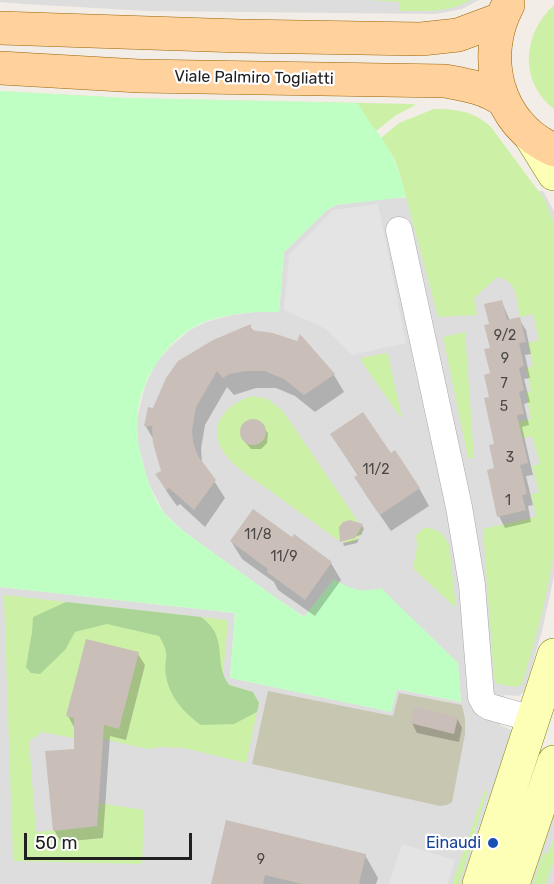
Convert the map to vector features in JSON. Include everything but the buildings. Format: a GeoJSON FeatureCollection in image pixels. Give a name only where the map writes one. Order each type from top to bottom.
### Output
{"type":"FeatureCollection","features":[{"type":"Feature","properties":{"kind":"main road"},"geometry":{"type":"LineString","coordinates":[[0,28],[421,39],[458,35],[484,27],[507,9]]}},
{"type":"Feature","properties":{"kind":"main road"},"geometry":{"type":"LineString","coordinates":[[507,9],[495,45],[494,66],[497,84],[504,101],[521,128],[543,143],[554,174]]}},
{"type":"Feature","properties":{"kind":"main road","name":"Viale Palmiro Togliatti"},"geometry":{"type":"LineString","coordinates":[[0,69],[139,76],[445,81],[492,92],[504,101]]}},
{"type":"Feature","properties":{"kind":"main road"},"geometry":{"type":"LineString","coordinates":[[479,884],[554,655]]}},
{"type":"Feature","properties":{"kind":"main road"},"geometry":{"type":"LineString","coordinates":[[513,884],[554,762]]}},
{"type":"Feature","properties":{"kind":"street"},"geometry":{"type":"LineString","coordinates":[[399,230],[459,507],[472,585],[481,697],[484,704],[490,707],[533,719]]}},
{"type":"Feature","properties":{"kind":"shaded area"},"geometry":{"type":"Polygon","coordinates":[[[0,0],[479,0],[462,9],[436,14],[147,11],[25,4],[0,2],[0,0]]]}},
{"type":"Feature","properties":{"kind":"shaded area"},"geometry":{"type":"Polygon","coordinates":[[[543,191],[554,211],[554,576],[542,631],[525,691],[519,696],[504,695],[500,725],[513,733],[462,884],[0,884],[0,587],[235,613],[230,678],[391,711],[396,689],[461,702],[458,663],[368,591],[353,590],[334,580],[305,617],[182,530],[164,513],[148,482],[138,444],[137,418],[145,386],[156,363],[190,330],[206,322],[232,315],[261,311],[279,312],[284,252],[327,210],[336,205],[380,199],[543,191]]]}},
{"type":"Feature","properties":{"kind":"shaded area"},"geometry":{"type":"Polygon","coordinates":[[[378,204],[406,343],[352,355],[326,329],[284,310],[289,255],[333,210],[378,204]]]}},
{"type":"Feature","properties":{"kind":"shaded area"},"geometry":{"type":"Polygon","coordinates":[[[268,691],[393,716],[399,693],[462,705],[465,734],[452,802],[440,806],[252,764],[268,691]]]}},
{"type":"Feature","properties":{"kind":"shaded area"},"geometry":{"type":"Polygon","coordinates":[[[554,806],[554,884],[527,884],[554,806]]]}},
{"type":"Feature","properties":{"kind":"shaded area"},"geometry":{"type":"Polygon","coordinates":[[[402,844],[455,860],[448,884],[389,884],[402,844]]]}},
{"type":"Feature","properties":{"kind":"green space"},"geometry":{"type":"Polygon","coordinates":[[[369,0],[471,0],[445,9],[400,11],[400,2],[369,0]]]}},
{"type":"Feature","properties":{"kind":"green space"},"geometry":{"type":"Polygon","coordinates":[[[554,5],[554,109],[535,85],[530,72],[529,58],[536,30],[543,17],[554,5]]]}},
{"type":"Feature","properties":{"kind":"green space"},"geometry":{"type":"Polygon","coordinates":[[[0,91],[125,98],[416,105],[396,115],[376,131],[369,133],[0,91]]]}},
{"type":"Feature","properties":{"kind":"green space"},"geometry":{"type":"Polygon","coordinates":[[[0,91],[125,98],[358,103],[392,156],[406,197],[336,205],[327,210],[284,252],[279,312],[243,314],[207,321],[180,336],[158,361],[143,390],[137,420],[139,445],[154,496],[170,520],[304,617],[334,579],[357,590],[381,588],[458,663],[461,702],[397,689],[391,712],[230,678],[235,613],[0,587],[0,91]]]}},
{"type":"Feature","properties":{"kind":"green space"},"geometry":{"type":"Polygon","coordinates":[[[434,109],[471,114],[491,127],[545,200],[554,224],[554,551],[532,651],[522,684],[516,687],[497,684],[494,678],[483,529],[536,517],[531,494],[539,492],[532,466],[540,464],[532,436],[522,438],[491,427],[531,419],[526,393],[531,391],[526,368],[533,366],[528,343],[539,340],[533,314],[520,317],[517,298],[512,286],[504,279],[497,277],[474,298],[477,315],[438,317],[401,178],[395,160],[381,138],[399,123],[434,109]]]}},
{"type":"Feature","properties":{"kind":"green space"},"geometry":{"type":"Polygon","coordinates":[[[465,332],[474,458],[468,458],[443,337],[465,332]]]}},
{"type":"Feature","properties":{"kind":"green space"},"geometry":{"type":"Polygon","coordinates":[[[387,353],[402,419],[361,361],[361,358],[387,353]]]}},
{"type":"Feature","properties":{"kind":"green space"},"geometry":{"type":"Polygon","coordinates":[[[252,396],[268,399],[283,411],[359,523],[362,531],[356,541],[347,543],[338,540],[243,472],[229,459],[218,439],[219,421],[232,406],[252,396]]]}},
{"type":"Feature","properties":{"kind":"green space"},"geometry":{"type":"Polygon","coordinates":[[[424,528],[439,532],[449,544],[456,608],[413,568],[417,547],[416,535],[424,528]]]}},
{"type":"Feature","properties":{"kind":"green space"},"geometry":{"type":"Polygon","coordinates":[[[4,595],[228,620],[223,676],[229,685],[253,692],[259,703],[246,763],[184,748],[148,749],[103,739],[74,738],[42,732],[29,741],[36,832],[97,826],[99,803],[144,810],[142,864],[13,861],[4,595]]]}},
{"type":"Feature","properties":{"kind":"green space"},"geometry":{"type":"Polygon","coordinates":[[[66,602],[201,617],[215,633],[224,676],[229,685],[253,692],[259,703],[257,712],[234,724],[201,725],[189,716],[170,691],[165,669],[166,653],[159,636],[107,624],[75,632],[65,650],[40,674],[31,673],[26,667],[33,617],[66,602]]]}},
{"type":"Feature","properties":{"kind":"green space"},"geometry":{"type":"Polygon","coordinates":[[[485,790],[487,792],[459,884],[452,884],[485,790]]]}},
{"type":"Feature","properties":{"kind":"green space"},"geometry":{"type":"Polygon","coordinates":[[[554,837],[554,860],[546,884],[533,884],[542,856],[549,851],[554,837]]]}},
{"type":"Feature","properties":{"kind":"place","name":"Einaudi"},"geometry":{"type":"Point","coordinates":[493,843]}}]}
